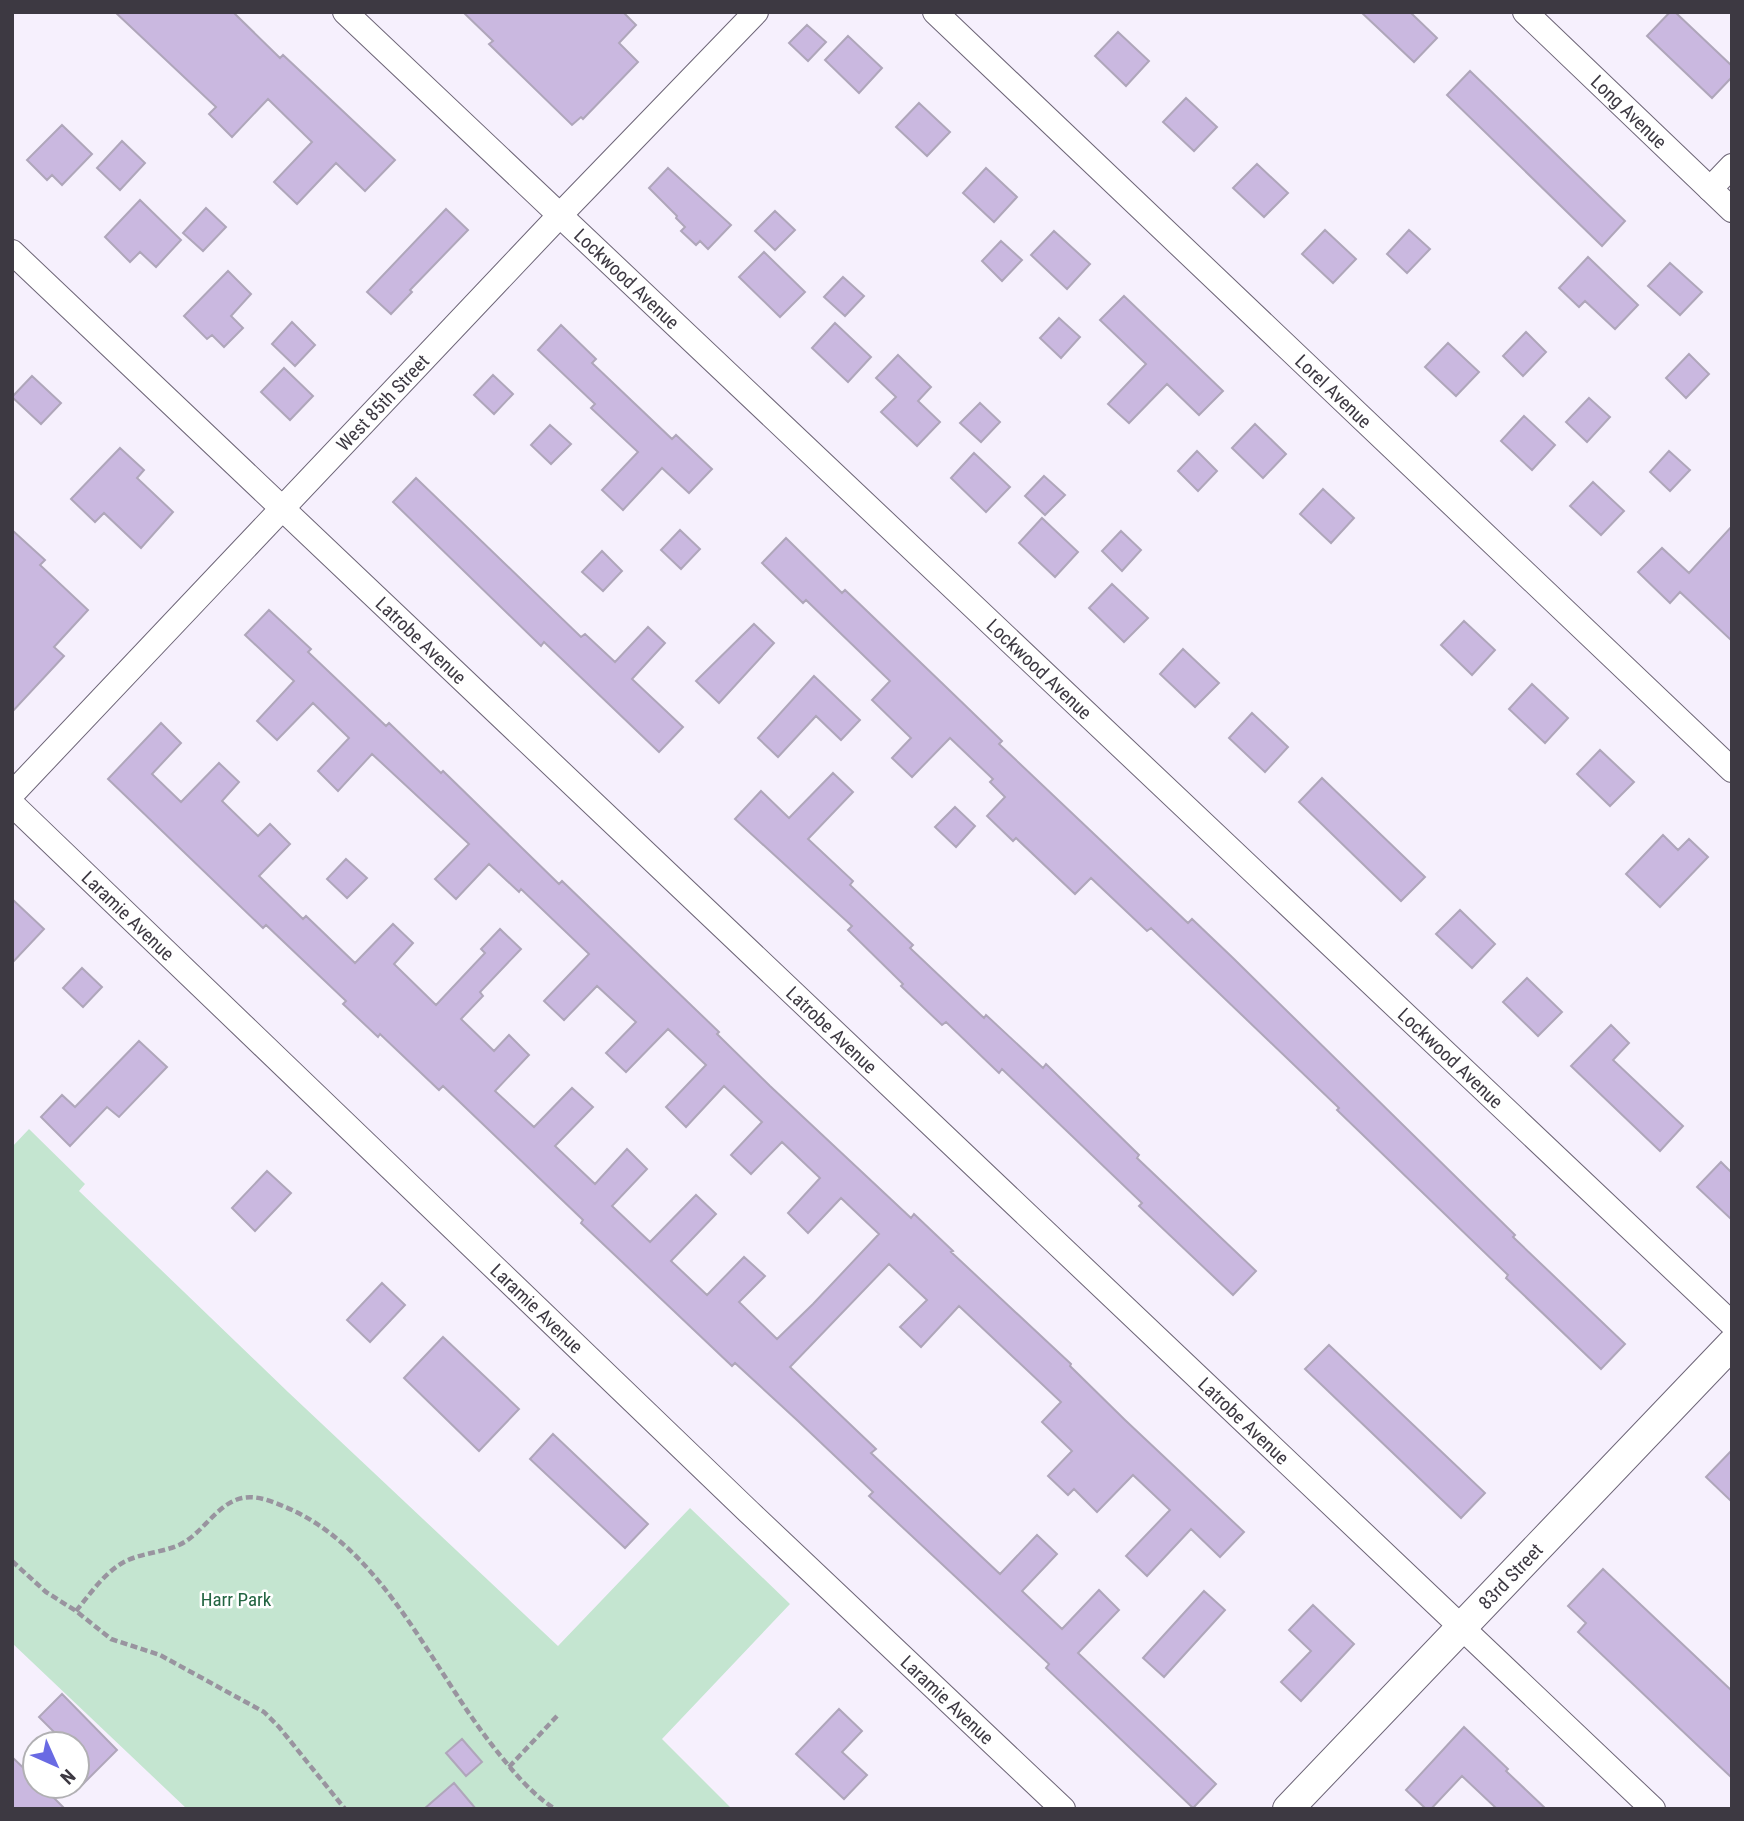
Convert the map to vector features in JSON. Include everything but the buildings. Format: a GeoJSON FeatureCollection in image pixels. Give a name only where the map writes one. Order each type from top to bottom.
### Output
{"type":"FeatureCollection","features":[{"type":"Feature","properties":{"kind":"street","name":"Lockwood Avenue"},"geometry":{"type":"LineString","coordinates":[[345,12],[1732,1324]]}},
{"type":"Feature","properties":{"kind":"street","name":"West 85th Street"},"geometry":{"type":"LineString","coordinates":[[12,794],[756,12]]}},
{"type":"Feature","properties":{"kind":"street","name":"Lorel Avenue"},"geometry":{"type":"LineString","coordinates":[[935,12],[1732,770]]}},
{"type":"Feature","properties":{"kind":"street","name":"Long Avenue"},"geometry":{"type":"LineString","coordinates":[[1525,12],[1732,210]]}},
{"type":"Feature","properties":{"kind":"street"},"geometry":{"type":"LineString","coordinates":[[1710,189],[1732,166]]}},
{"type":"Feature","properties":{"kind":"street","name":"Latrobe Avenue"},"geometry":{"type":"LineString","coordinates":[[12,253],[1653,1809]]}},
{"type":"Feature","properties":{"kind":"street","name":"Laramie Avenue"},"geometry":{"type":"LineString","coordinates":[[12,804],[748,1512],[1063,1809]]}},
{"type":"Feature","properties":{"kind":"street","name":"83rd Street"},"geometry":{"type":"LineString","coordinates":[[1288,1809],[1732,1344]]}},
{"type":"Feature","properties":{"kind":"path"},"geometry":{"type":"LineString","coordinates":[[76,1611],[115,1567],[179,1545],[236,1500],[255,1497],[295,1511],[356,1555],[382,1584],[477,1726],[509,1767],[538,1797],[555,1809]]}},
{"type":"Feature","properties":{"kind":"path"},"geometry":{"type":"LineString","coordinates":[[12,1561],[46,1592],[76,1611],[111,1639],[160,1655],[264,1713],[279,1727],[345,1809]]}},
{"type":"Feature","properties":{"kind":"path"},"geometry":{"type":"LineString","coordinates":[[509,1767],[558,1715]]}},
{"type":"Feature","properties":{"kind":"green space","name":"Harr Park"},"geometry":{"type":"Polygon","coordinates":[[[29,1129],[85,1184],[79,1191],[558,1646],[690,1508],[790,1604],[662,1739],[732,1809],[187,1809],[12,1643],[12,1147],[29,1129]]]}}]}
